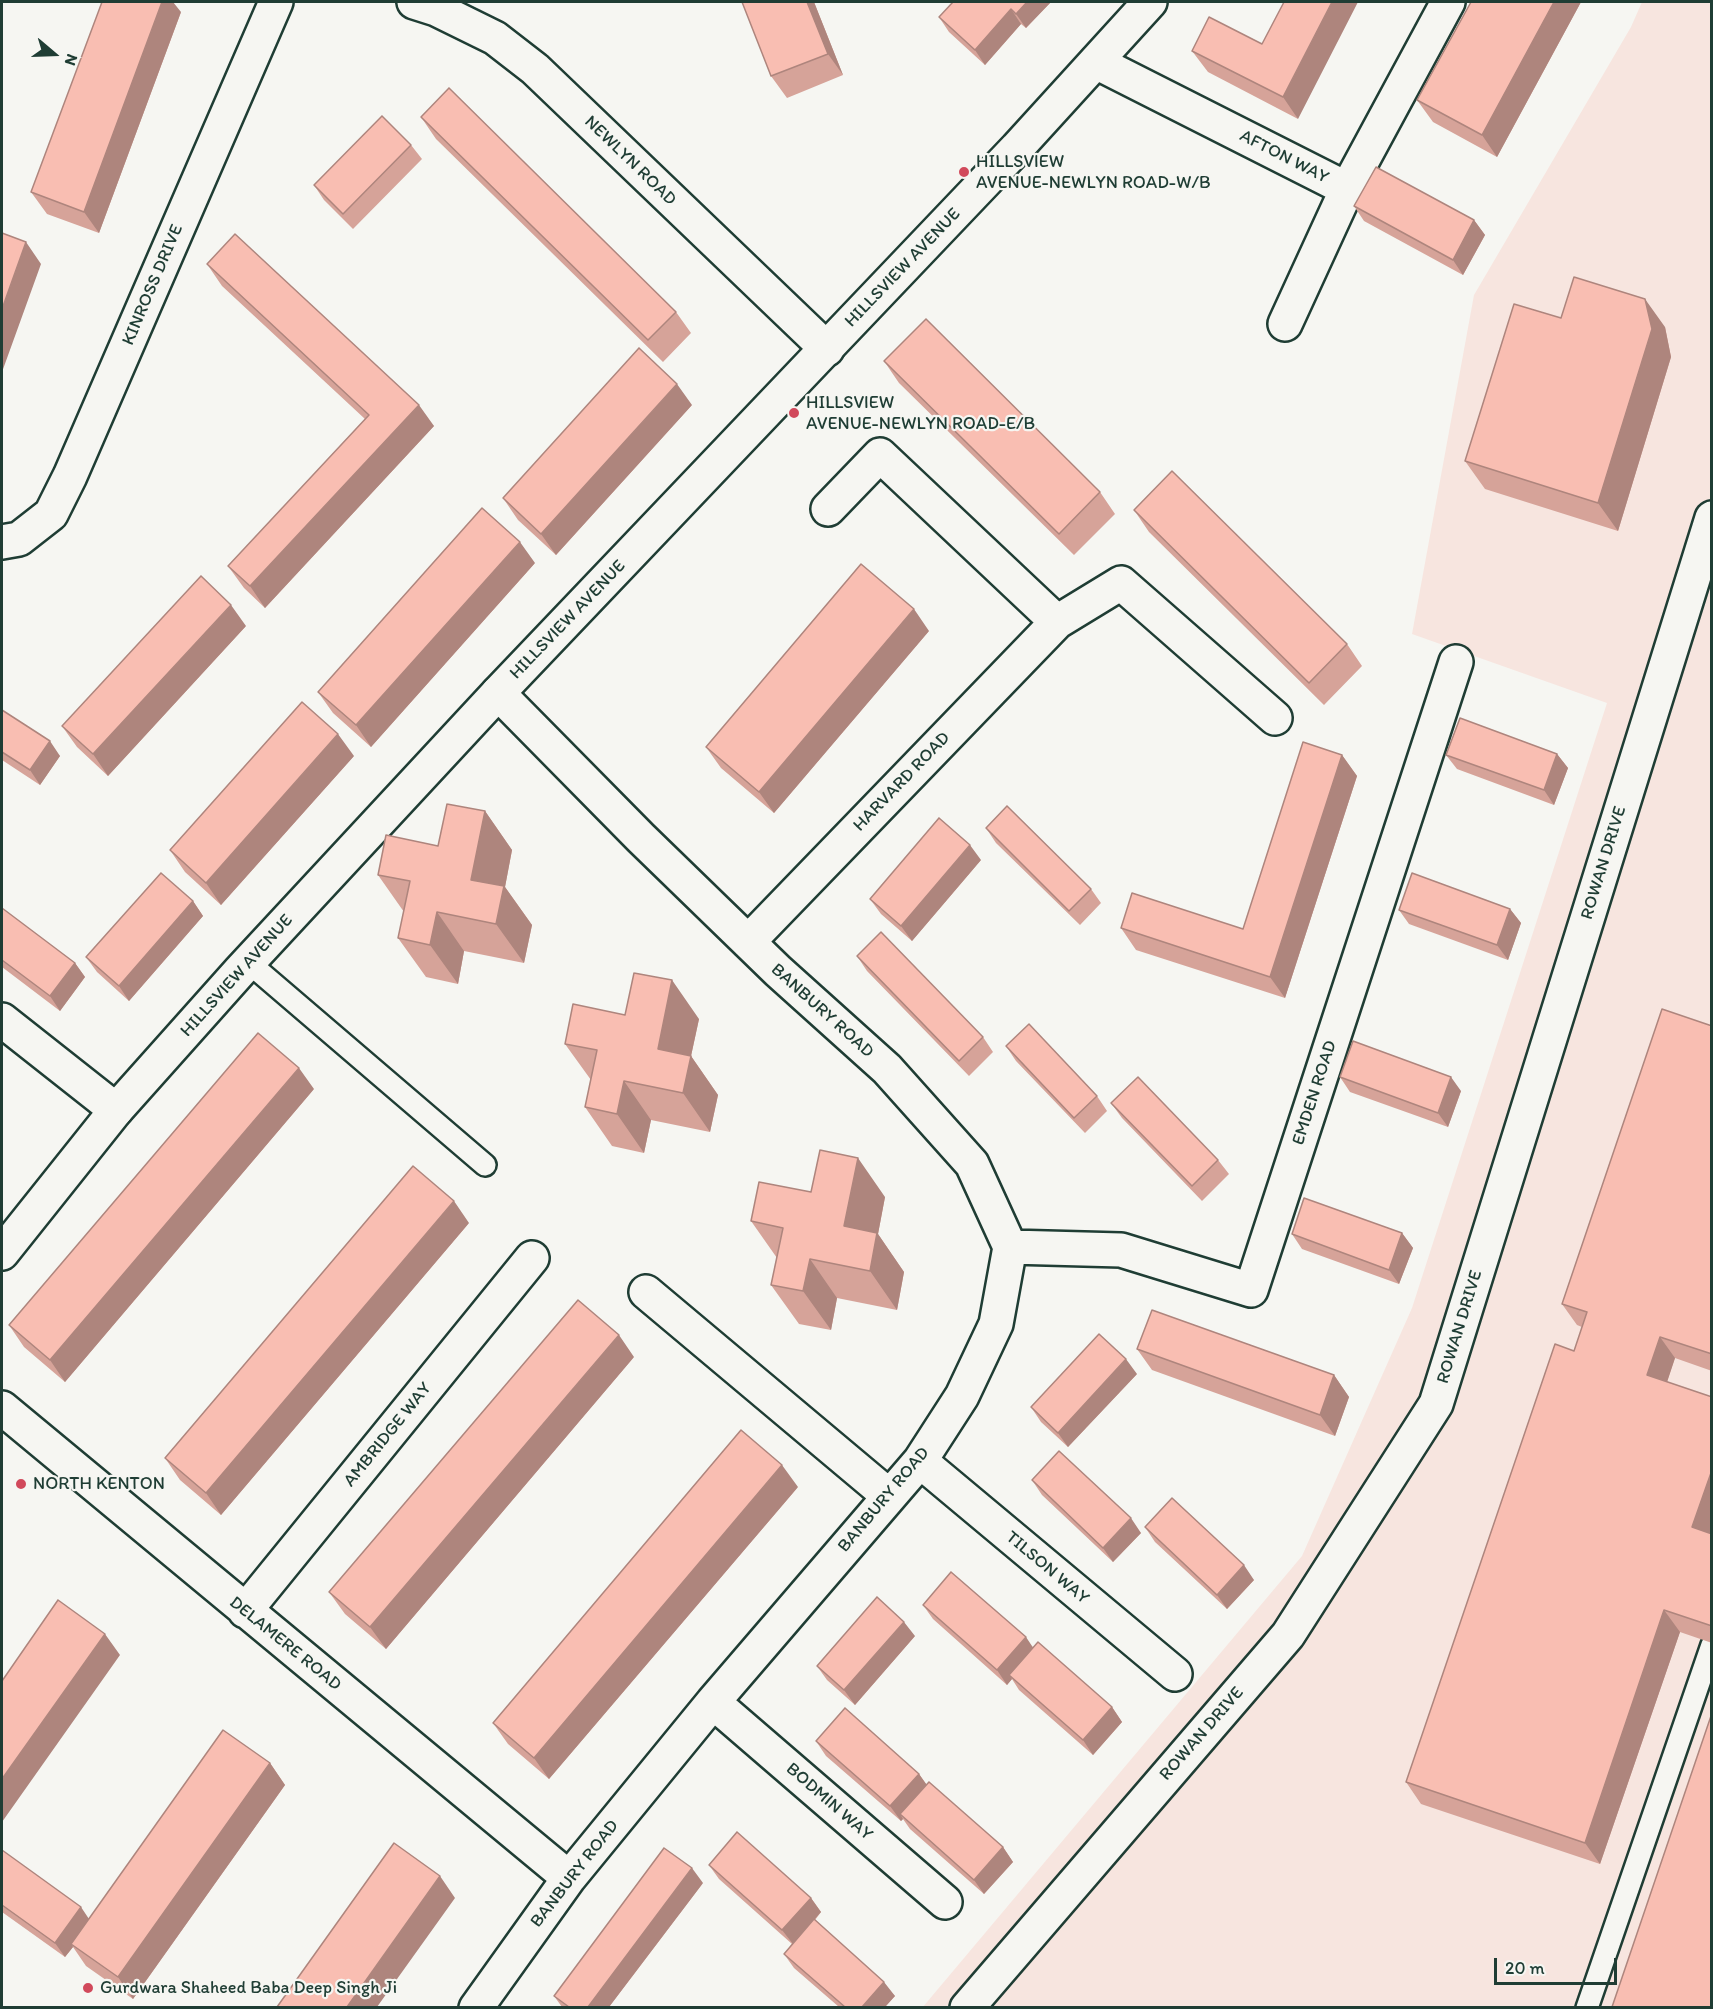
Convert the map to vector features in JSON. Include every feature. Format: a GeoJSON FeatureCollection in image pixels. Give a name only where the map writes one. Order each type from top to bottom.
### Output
{"type":"FeatureCollection","features":[{"type":"Feature","properties":{"kind":"street","name":"KINROSS DRIVE"},"geometry":{"type":"LineString","coordinates":[[2,542],[19,539],[51,513],[70,476],[276,2]]}},
{"type":"Feature","properties":{"kind":"street","name":"NEWLYN ROAD"},"geometry":{"type":"LineString","coordinates":[[414,2],[436,9],[495,38],[535,69],[827,349]]}},
{"type":"Feature","properties":{"kind":"street","name":"HILLSVIEW AVENUE"},"geometry":{"type":"LineString","coordinates":[[2,1253],[116,1110],[248,962],[498,693],[1017,148],[1150,2]]}},
{"type":"Feature","properties":{"kind":"street","name":"AFTON WAY"},"geometry":{"type":"LineString","coordinates":[[1096,62],[1347,189],[1448,2]]}},
{"type":"Feature","properties":{"kind":"street"},"geometry":{"type":"LineString","coordinates":[[1285,324],[1347,189]]}},
{"type":"Feature","properties":{"kind":"street"},"geometry":{"type":"LineString","coordinates":[[828,509],[880,455],[1057,622]]}},
{"type":"Feature","properties":{"kind":"street","name":"ROWAN DRIVE"},"geometry":{"type":"LineString","coordinates":[[967,2007],[1288,1635],[1436,1404],[1712,518]]}},
{"type":"Feature","properties":{"kind":"street","name":"HARVARD ROAD"},"geometry":{"type":"LineString","coordinates":[[748,942],[1057,622],[1120,583],[1275,718]]}},
{"type":"Feature","properties":{"kind":"street","name":"EMDEN ROAD"},"geometry":{"type":"LineString","coordinates":[[1010,1246],[1121,1250],[1251,1290],[1456,662]]}},
{"type":"Feature","properties":{"kind":"street","name":"BANBURY ROAD"},"geometry":{"type":"LineString","coordinates":[[476,2007],[569,1878],[713,1702],[920,1461],[962,1396],[996,1324],[1010,1246],[972,1164],[887,1070],[748,942],[641,838],[498,693]]}},
{"type":"Feature","properties":{"kind":"street"},"geometry":{"type":"LineString","coordinates":[[2,1020],[116,1110]]}},
{"type":"Feature","properties":{"kind":"street","name":"AMBRIDGE WAY"},"geometry":{"type":"LineString","coordinates":[[244,1611],[532,1258]]}},
{"type":"Feature","properties":{"kind":"street"},"geometry":{"type":"LineString","coordinates":[[646,1292],[889,1496]]}},
{"type":"Feature","properties":{"kind":"street","name":"DELAMERE ROAD"},"geometry":{"type":"LineString","coordinates":[[2,1408],[244,1611],[569,1878]]}},
{"type":"Feature","properties":{"kind":"street","name":"TILSON WAY"},"geometry":{"type":"LineString","coordinates":[[920,1461],[1175,1674]]}},
{"type":"Feature","properties":{"kind":"street","name":"BODMIN WAY"},"geometry":{"type":"LineString","coordinates":[[713,1702],[945,1902]]}},
{"type":"Feature","properties":{"kind":"lane"},"geometry":{"type":"LineString","coordinates":[[248,962],[484,1165]]}},
{"type":"Feature","properties":{"kind":"lane"},"geometry":{"type":"LineString","coordinates":[[1587,2007],[1712,1645]]}},
{"type":"Feature","properties":{"kind":"shaded area"},"geometry":{"type":"Polygon","coordinates":[[[1642,2],[1711,2],[1711,2007],[922,2008],[1302,1556],[1412,1308],[1607,703],[1412,634],[1474,295],[1631,27],[1642,2]]]}},
{"type":"Feature","properties":{"kind":"building"},"geometry":{"type":"Polygon","coordinates":[[[102,2],[162,2],[84,212],[31,192],[102,2]]]}},
{"type":"Feature","properties":{"kind":"building"},"geometry":{"type":"Polygon","coordinates":[[[742,2],[807,2],[828,54],[771,76],[742,2]]]}},
{"type":"Feature","properties":{"kind":"building"},"geometry":{"type":"Polygon","coordinates":[[[953,2],[1027,2],[1016,14],[1011,9],[975,50],[939,17],[953,2]]]}},
{"type":"Feature","properties":{"kind":"building"},"geometry":{"type":"Polygon","coordinates":[[[1284,2],[1332,2],[1283,97],[1192,51],[1209,17],[1262,44],[1284,2]]]}},
{"type":"Feature","properties":{"kind":"building"},"geometry":{"type":"Polygon","coordinates":[[[1471,2],[1554,2],[1482,135],[1417,100],[1471,2]]]}},
{"type":"Feature","properties":{"kind":"building"},"geometry":{"type":"Polygon","coordinates":[[[449,88],[676,312],[648,340],[421,117],[449,88]]]}},
{"type":"Feature","properties":{"kind":"building"},"geometry":{"type":"Polygon","coordinates":[[[382,116],[411,145],[343,214],[314,185],[382,116]]]}},
{"type":"Feature","properties":{"kind":"building"},"geometry":{"type":"Polygon","coordinates":[[[1376,167],[1474,220],[1453,260],[1354,206],[1376,167]]]}},
{"type":"Feature","properties":{"kind":"building"},"geometry":{"type":"Polygon","coordinates":[[[2,233],[26,242],[2,309],[2,233]]]}},
{"type":"Feature","properties":{"kind":"building"},"geometry":{"type":"Polygon","coordinates":[[[235,234],[419,405],[250,586],[228,566],[369,415],[207,264],[235,234]]]}},
{"type":"Feature","properties":{"kind":"building"},"geometry":{"type":"Polygon","coordinates":[[[1574,277],[1645,299],[1652,329],[1598,503],[1465,461],[1514,304],[1561,318],[1574,277]]]}},
{"type":"Feature","properties":{"kind":"building"},"geometry":{"type":"Polygon","coordinates":[[[926,319],[1100,492],[1059,534],[884,361],[926,319]]]}},
{"type":"Feature","properties":{"kind":"building"},"geometry":{"type":"Polygon","coordinates":[[[639,348],[677,384],[541,534],[503,498],[639,348]]]}},
{"type":"Feature","properties":{"kind":"building"},"geometry":{"type":"Polygon","coordinates":[[[1172,471],[1347,644],[1309,683],[1134,510],[1172,471]]]}},
{"type":"Feature","properties":{"kind":"building"},"geometry":{"type":"Polygon","coordinates":[[[482,508],[520,542],[356,725],[318,692],[482,508]]]}},
{"type":"Feature","properties":{"kind":"building"},"geometry":{"type":"Polygon","coordinates":[[[861,564],[914,609],[759,792],[706,747],[861,564]]]}},
{"type":"Feature","properties":{"kind":"building"},"geometry":{"type":"Polygon","coordinates":[[[201,576],[231,605],[93,754],[62,726],[201,576]]]}},
{"type":"Feature","properties":{"kind":"building"},"geometry":{"type":"Polygon","coordinates":[[[302,702],[338,734],[206,883],[170,850],[302,702]]]}},
{"type":"Feature","properties":{"kind":"building"},"geometry":{"type":"Polygon","coordinates":[[[2,710],[50,741],[30,770],[2,752],[2,710]]]}},
{"type":"Feature","properties":{"kind":"building"},"geometry":{"type":"Polygon","coordinates":[[[1460,718],[1557,754],[1544,790],[1446,755],[1460,718]]]}},
{"type":"Feature","properties":{"kind":"building"},"geometry":{"type":"Polygon","coordinates":[[[1303,742],[1342,755],[1270,977],[1121,928],[1132,893],[1243,929],[1303,742]]]}},
{"type":"Feature","properties":{"kind":"building"},"geometry":{"type":"Polygon","coordinates":[[[447,804],[485,811],[471,880],[504,886],[496,924],[437,912],[430,945],[398,938],[410,881],[378,875],[386,835],[438,846],[447,804]]]}},
{"type":"Feature","properties":{"kind":"building"},"geometry":{"type":"Polygon","coordinates":[[[1007,806],[1091,889],[1069,911],[986,828],[1007,806]]]}},
{"type":"Feature","properties":{"kind":"building"},"geometry":{"type":"Polygon","coordinates":[[[939,818],[970,845],[901,926],[870,899],[939,818]]]}},
{"type":"Feature","properties":{"kind":"building"},"geometry":{"type":"Polygon","coordinates":[[[161,873],[193,901],[119,986],[86,957],[161,873]]]}},
{"type":"Feature","properties":{"kind":"building"},"geometry":{"type":"Polygon","coordinates":[[[1412,873],[1510,909],[1497,945],[1399,910],[1412,873]]]}},
{"type":"Feature","properties":{"kind":"building"},"geometry":{"type":"Polygon","coordinates":[[[2,908],[75,963],[50,996],[2,960],[2,908]]]}},
{"type":"Feature","properties":{"kind":"building"},"geometry":{"type":"Polygon","coordinates":[[[881,932],[983,1037],[959,1061],[857,956],[881,932]]]}},
{"type":"Feature","properties":{"kind":"building"},"geometry":{"type":"Polygon","coordinates":[[[634,973],[672,980],[658,1049],[691,1056],[683,1093],[624,1081],[617,1114],[585,1107],[597,1050],[565,1044],[573,1004],[625,1015],[634,973]]]}},
{"type":"Feature","properties":{"kind":"building"},"geometry":{"type":"Polygon","coordinates":[[[1662,1009],[1712,1026],[1712,1354],[1660,1337],[1647,1375],[1712,1397],[1712,1470],[1692,1527],[1712,1534],[1712,1626],[1664,1610],[1585,1843],[1406,1782],[1555,1344],[1574,1351],[1587,1312],[1562,1304],[1662,1009]]]}},
{"type":"Feature","properties":{"kind":"building"},"geometry":{"type":"Polygon","coordinates":[[[1029,1024],[1097,1096],[1074,1118],[1006,1046],[1029,1024]]]}},
{"type":"Feature","properties":{"kind":"building"},"geometry":{"type":"Polygon","coordinates":[[[258,1033],[299,1068],[50,1360],[9,1325],[258,1033]]]}},
{"type":"Feature","properties":{"kind":"building"},"geometry":{"type":"Polygon","coordinates":[[[1353,1041],[1451,1077],[1438,1113],[1340,1077],[1353,1041]]]}},
{"type":"Feature","properties":{"kind":"building"},"geometry":{"type":"Polygon","coordinates":[[[1138,1077],[1218,1160],[1192,1186],[1111,1103],[1138,1077]]]}},
{"type":"Feature","properties":{"kind":"building"},"geometry":{"type":"Polygon","coordinates":[[[820,1150],[858,1158],[844,1226],[877,1233],[870,1271],[810,1259],[803,1291],[771,1285],[783,1228],[751,1221],[759,1182],[811,1192],[820,1150]]]}},
{"type":"Feature","properties":{"kind":"building"},"geometry":{"type":"Polygon","coordinates":[[[413,1166],[454,1201],[206,1493],[165,1458],[413,1166]]]}},
{"type":"Feature","properties":{"kind":"building"},"geometry":{"type":"Polygon","coordinates":[[[1304,1198],[1402,1233],[1389,1270],[1292,1234],[1304,1198]]]}},
{"type":"Feature","properties":{"kind":"building"},"geometry":{"type":"Polygon","coordinates":[[[578,1300],[619,1335],[370,1627],[329,1592],[578,1300]]]}},
{"type":"Feature","properties":{"kind":"building"},"geometry":{"type":"Polygon","coordinates":[[[1152,1310],[1334,1375],[1320,1415],[1137,1349],[1152,1310]]]}},
{"type":"Feature","properties":{"kind":"building"},"geometry":{"type":"Polygon","coordinates":[[[1099,1334],[1126,1359],[1058,1433],[1031,1407],[1099,1334]]]}},
{"type":"Feature","properties":{"kind":"building"},"geometry":{"type":"Polygon","coordinates":[[[741,1430],[782,1465],[534,1758],[493,1723],[741,1430]]]}},
{"type":"Feature","properties":{"kind":"building"},"geometry":{"type":"Polygon","coordinates":[[[1059,1451],[1131,1518],[1103,1548],[1032,1480],[1059,1451]]]}},
{"type":"Feature","properties":{"kind":"building"},"geometry":{"type":"Polygon","coordinates":[[[1172,1498],[1244,1565],[1217,1595],[1145,1527],[1172,1498]]]}},
{"type":"Feature","properties":{"kind":"building"},"geometry":{"type":"Polygon","coordinates":[[[951,1572],[1026,1637],[997,1670],[923,1605],[951,1572]]]}},
{"type":"Feature","properties":{"kind":"building"},"geometry":{"type":"Polygon","coordinates":[[[877,1597],[904,1622],[844,1690],[817,1666],[877,1597]]]}},
{"type":"Feature","properties":{"kind":"building"},"geometry":{"type":"Polygon","coordinates":[[[58,1600],[105,1634],[2,1779],[2,1681],[58,1600]]]}},
{"type":"Feature","properties":{"kind":"building"},"geometry":{"type":"Polygon","coordinates":[[[1038,1642],[1112,1707],[1083,1740],[1009,1675],[1038,1642]]]}},
{"type":"Feature","properties":{"kind":"building"},"geometry":{"type":"Polygon","coordinates":[[[845,1708],[919,1774],[890,1806],[816,1741],[845,1708]]]}},
{"type":"Feature","properties":{"kind":"building"},"geometry":{"type":"Polygon","coordinates":[[[1712,1713],[1712,2007],[1612,2007],[1712,1713]]]}},
{"type":"Feature","properties":{"kind":"building"},"geometry":{"type":"Polygon","coordinates":[[[223,1730],[270,1763],[118,1977],[71,1944],[223,1730]]]}},
{"type":"Feature","properties":{"kind":"building"},"geometry":{"type":"Polygon","coordinates":[[[929,1782],[1003,1847],[974,1880],[900,1814],[929,1782]]]}},
{"type":"Feature","properties":{"kind":"building"},"geometry":{"type":"Polygon","coordinates":[[[737,1832],[811,1898],[782,1930],[709,1865],[737,1832]]]}},
{"type":"Feature","properties":{"kind":"building"},"geometry":{"type":"Polygon","coordinates":[[[394,1843],[440,1876],[347,2007],[277,2007],[394,1843]]]}},
{"type":"Feature","properties":{"kind":"building"},"geometry":{"type":"Polygon","coordinates":[[[664,1848],[692,1868],[588,2007],[569,2007],[554,1996],[664,1848]]]}},
{"type":"Feature","properties":{"kind":"building"},"geometry":{"type":"Polygon","coordinates":[[[2,1850],[81,1907],[55,1943],[2,1905],[2,1850]]]}},
{"type":"Feature","properties":{"kind":"building"},"geometry":{"type":"Polygon","coordinates":[[[814,1919],[884,1982],[862,2007],[845,2007],[784,1954],[814,1919]]]}},
{"type":"Feature","properties":{"kind":"place","name":"HILLSVIEW AVENUE-NEWLYN ROAD-W/B"},"geometry":{"type":"Point","coordinates":[964,172]}},
{"type":"Feature","properties":{"kind":"place","name":"HILLSVIEW AVENUE-NEWLYN ROAD-E/B"},"geometry":{"type":"Point","coordinates":[794,413]}},
{"type":"Feature","properties":{"kind":"place","name":"NORTH KENTON"},"geometry":{"type":"Point","coordinates":[21,1484]}},
{"type":"Feature","properties":{"kind":"place","name":"Gurdwara Shaheed Baba Deep Singh Ji"},"geometry":{"type":"Point","coordinates":[88,1988]}}]}
